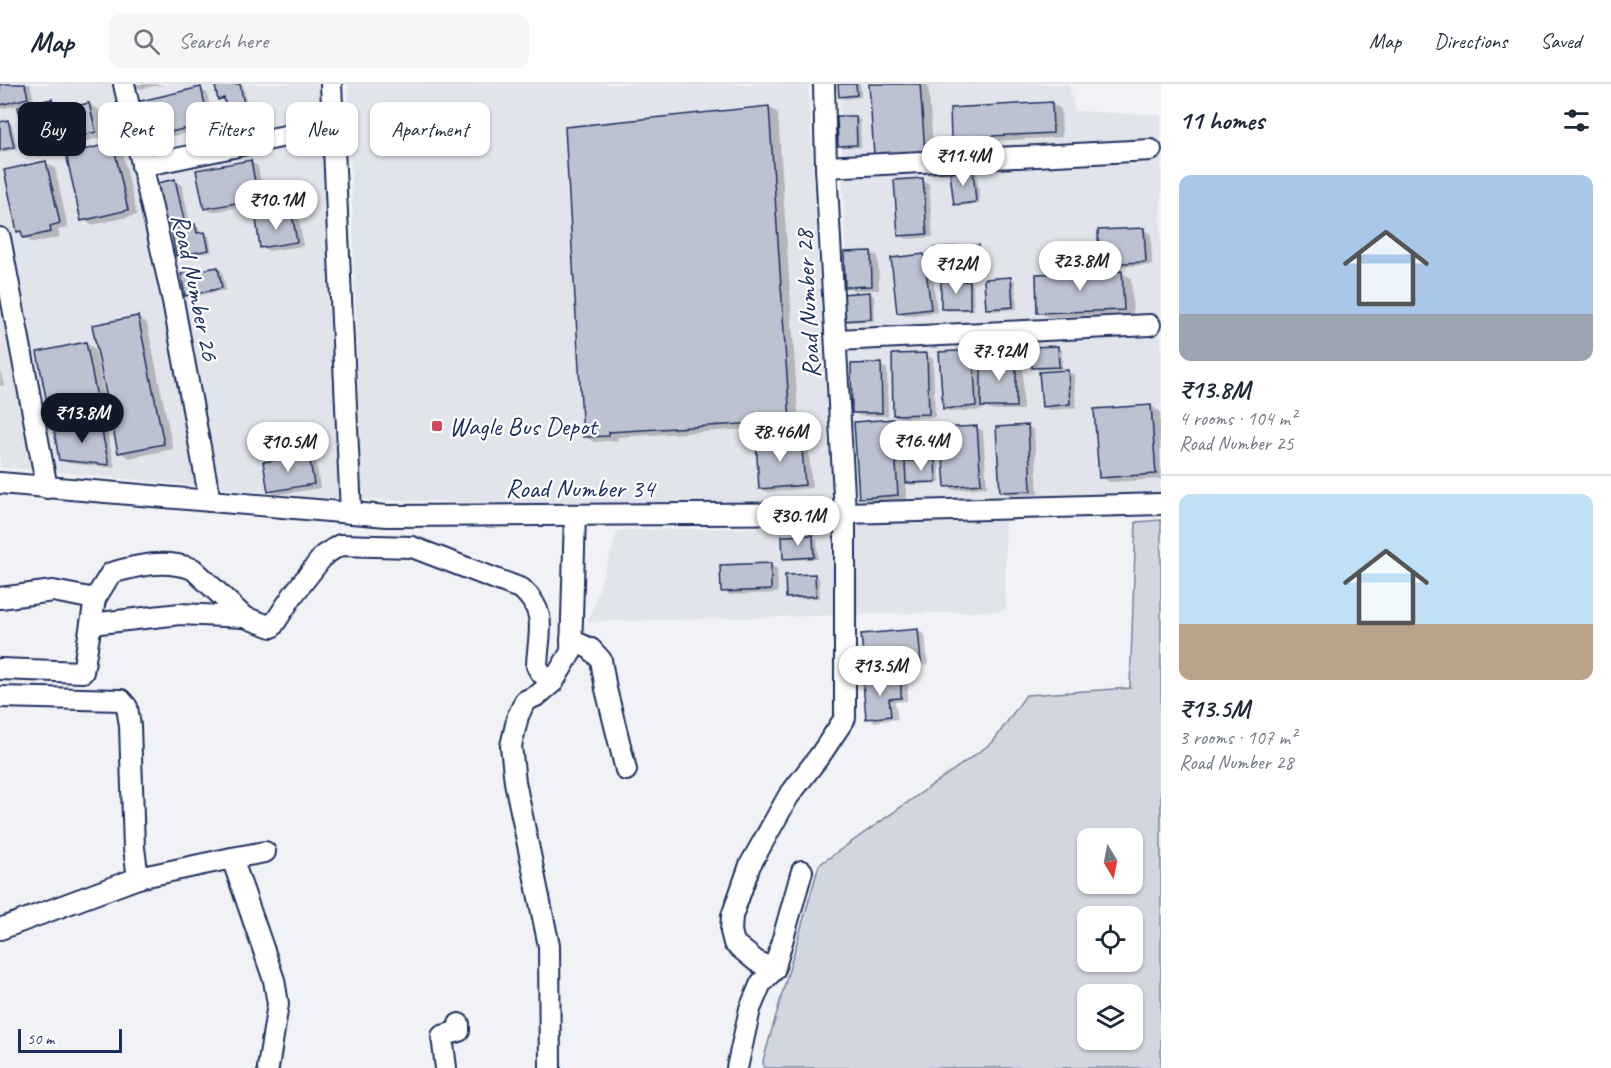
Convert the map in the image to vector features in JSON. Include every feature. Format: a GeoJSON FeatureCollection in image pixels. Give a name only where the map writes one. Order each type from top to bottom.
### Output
{"type":"FeatureCollection","features":[{"type":"Feature","properties":{"kind":"street","name":"Road Number 26"},"geometry":{"type":"LineString","coordinates":[[124,84],[174,309],[210,501]]}},
{"type":"Feature","properties":{"kind":"street"},"geometry":{"type":"LineString","coordinates":[[331,84],[332,102]]}},
{"type":"Feature","properties":{"kind":"street","name":"Road Number 28"},"geometry":{"type":"LineString","coordinates":[[774,970],[756,961],[734,944],[731,932],[732,916],[750,865],[788,797],[845,718],[845,513],[826,167],[824,84]]}},
{"type":"Feature","properties":{"kind":"street"},"geometry":{"type":"LineString","coordinates":[[142,166],[286,136]]}},
{"type":"Feature","properties":{"kind":"street"},"geometry":{"type":"LineString","coordinates":[[826,167],[1151,150]]}},
{"type":"Feature","properties":{"kind":"street"},"geometry":{"type":"LineString","coordinates":[[334,156],[351,513]]}},
{"type":"Feature","properties":{"kind":"street"},"geometry":{"type":"LineString","coordinates":[[0,238],[47,488]]}},
{"type":"Feature","properties":{"kind":"street"},"geometry":{"type":"LineString","coordinates":[[837,340],[1150,325]]}},
{"type":"Feature","properties":{"kind":"street","name":"Road Number 34"},"geometry":{"type":"LineString","coordinates":[[0,483],[387,516],[845,513],[1161,504]]}},
{"type":"Feature","properties":{"kind":"street"},"geometry":{"type":"LineString","coordinates":[[550,1068],[549,946],[515,782],[511,746],[518,716],[525,701],[538,695],[553,682],[571,652],[575,515]]}},
{"type":"Feature","properties":{"kind":"street"},"geometry":{"type":"LineString","coordinates":[[91,624],[180,614],[244,617],[272,627],[324,555],[340,545],[412,547],[522,589],[539,611],[537,666],[541,673],[553,682]]}},
{"type":"Feature","properties":{"kind":"street"},"geometry":{"type":"LineString","coordinates":[[0,669],[82,672],[95,599],[111,573],[137,566],[161,563],[193,568],[244,617]]}},
{"type":"Feature","properties":{"kind":"street"},"geometry":{"type":"LineString","coordinates":[[0,598],[53,591],[95,599]]}},
{"type":"Feature","properties":{"kind":"street"},"geometry":{"type":"LineString","coordinates":[[571,640],[591,649],[601,660],[626,770]]}},
{"type":"Feature","properties":{"kind":"street"},"geometry":{"type":"LineString","coordinates":[[0,697],[121,700],[127,707],[130,726],[134,848],[138,878]]}},
{"type":"Feature","properties":{"kind":"street"},"geometry":{"type":"LineString","coordinates":[[0,929],[138,878],[265,852]]}},
{"type":"Feature","properties":{"kind":"street"},"geometry":{"type":"LineString","coordinates":[[232,858],[266,951],[276,992],[278,1004],[268,1068]]}},
{"type":"Feature","properties":{"kind":"street"},"geometry":{"type":"LineString","coordinates":[[737,1068],[750,1009],[761,983],[774,970],[802,871]]}},
{"type":"Feature","properties":{"kind":"street"},"geometry":{"type":"LineString","coordinates":[[446,1068],[442,1036],[459,1031],[459,1024]]}},
{"type":"Feature","properties":{"kind":"shaded area"},"geometry":{"type":"Polygon","coordinates":[[[0,84],[326,84],[327,102],[286,102],[286,156],[328,156],[338,499],[0,467],[0,84]]]}},
{"type":"Feature","properties":{"kind":"shaded area"},"geometry":{"type":"Polygon","coordinates":[[[348,84],[808,84],[832,501],[576,506],[362,499],[350,156],[358,156],[358,102],[349,102],[348,84]]]}},
{"type":"Feature","properties":{"kind":"shaded area"},"geometry":{"type":"Polygon","coordinates":[[[839,84],[1069,84],[1075,111],[1161,115],[1161,511],[1005,519],[1006,611],[588,622],[618,530],[856,526],[839,84]]]}},
{"type":"Feature","properties":{"kind":"shaded area"},"geometry":{"type":"Polygon","coordinates":[[[1161,520],[1161,1068],[764,1068],[763,1061],[819,865],[993,742],[1026,695],[1130,688],[1136,522],[1161,520]]]}},
{"type":"Feature","properties":{"kind":"building"},"geometry":{"type":"Polygon","coordinates":[[[0,84],[25,84],[28,98],[0,105],[0,84]]]}},
{"type":"Feature","properties":{"kind":"building"},"geometry":{"type":"Polygon","coordinates":[[[240,84],[243,102],[225,102],[224,98],[218,100],[215,86],[240,84]]]}},
{"type":"Feature","properties":{"kind":"building"},"geometry":{"type":"Polygon","coordinates":[[[838,84],[856,84],[857,95],[839,97],[838,84]]]}},
{"type":"Feature","properties":{"kind":"building"},"geometry":{"type":"Polygon","coordinates":[[[869,84],[920,84],[925,152],[874,155],[869,84]]]}},
{"type":"Feature","properties":{"kind":"building"},"geometry":{"type":"Polygon","coordinates":[[[201,87],[204,102],[186,102],[186,128],[174,131],[174,102],[136,102],[201,87]]]}},
{"type":"Feature","properties":{"kind":"building"},"geometry":{"type":"Polygon","coordinates":[[[1052,102],[1053,133],[951,138],[950,108],[1052,102]]]}},
{"type":"Feature","properties":{"kind":"building"},"geometry":{"type":"Polygon","coordinates":[[[89,103],[96,132],[86,134],[86,104],[89,103]]]}},
{"type":"Feature","properties":{"kind":"building"},"geometry":{"type":"Polygon","coordinates":[[[769,106],[790,421],[609,432],[609,436],[583,437],[565,127],[769,106]]]}},
{"type":"Feature","properties":{"kind":"building"},"geometry":{"type":"Polygon","coordinates":[[[837,116],[856,116],[857,145],[838,146],[837,116]]]}},
{"type":"Feature","properties":{"kind":"building"},"geometry":{"type":"Polygon","coordinates":[[[8,120],[14,147],[0,150],[0,122],[8,120]]]}},
{"type":"Feature","properties":{"kind":"building"},"geometry":{"type":"Polygon","coordinates":[[[98,147],[98,156],[116,156],[128,210],[81,221],[66,156],[86,156],[86,149],[98,147]]]}},
{"type":"Feature","properties":{"kind":"building"},"geometry":{"type":"Polygon","coordinates":[[[251,160],[258,199],[204,209],[196,170],[251,160]]]}},
{"type":"Feature","properties":{"kind":"building"},"geometry":{"type":"Polygon","coordinates":[[[46,161],[60,223],[50,226],[51,232],[23,238],[21,231],[17,232],[4,170],[46,161]]]}},
{"type":"Feature","properties":{"kind":"building"},"geometry":{"type":"Polygon","coordinates":[[[973,170],[976,202],[954,205],[950,173],[973,170]]]}},
{"type":"Feature","properties":{"kind":"building"},"geometry":{"type":"Polygon","coordinates":[[[923,178],[927,234],[898,236],[894,180],[923,178]]]}},
{"type":"Feature","properties":{"kind":"building"},"geometry":{"type":"Polygon","coordinates":[[[175,179],[184,220],[159,226],[150,185],[175,179]]]}},
{"type":"Feature","properties":{"kind":"building"},"geometry":{"type":"Polygon","coordinates":[[[292,213],[297,242],[260,248],[256,219],[292,213]]]}},
{"type":"Feature","properties":{"kind":"building"},"geometry":{"type":"Polygon","coordinates":[[[195,224],[197,233],[205,232],[209,250],[176,256],[171,229],[195,224]]]}},
{"type":"Feature","properties":{"kind":"building"},"geometry":{"type":"Polygon","coordinates":[[[1144,228],[1146,262],[1099,264],[1098,230],[1144,228]]]}},
{"type":"Feature","properties":{"kind":"building"},"geometry":{"type":"Polygon","coordinates":[[[979,245],[980,262],[935,265],[934,248],[979,245]]]}},
{"type":"Feature","properties":{"kind":"building"},"geometry":{"type":"Polygon","coordinates":[[[871,251],[872,286],[845,287],[844,252],[871,251]]]}},
{"type":"Feature","properties":{"kind":"building"},"geometry":{"type":"Polygon","coordinates":[[[924,254],[931,309],[897,313],[891,258],[924,254]]]}},
{"type":"Feature","properties":{"kind":"building"},"geometry":{"type":"Polygon","coordinates":[[[218,267],[222,288],[185,296],[181,274],[218,267]]]}},
{"type":"Feature","properties":{"kind":"building"},"geometry":{"type":"Polygon","coordinates":[[[1122,271],[1124,310],[1037,313],[1036,274],[1122,271]]]}},
{"type":"Feature","properties":{"kind":"building"},"geometry":{"type":"Polygon","coordinates":[[[1011,277],[1013,307],[986,309],[984,279],[1011,277]]]}},
{"type":"Feature","properties":{"kind":"building"},"geometry":{"type":"Polygon","coordinates":[[[941,281],[970,281],[970,309],[941,309],[941,281]]]}},
{"type":"Feature","properties":{"kind":"building"},"geometry":{"type":"Polygon","coordinates":[[[870,292],[871,319],[841,321],[840,294],[870,292]]]}},
{"type":"Feature","properties":{"kind":"building"},"geometry":{"type":"Polygon","coordinates":[[[138,316],[164,444],[118,453],[92,325],[138,316]]]}},
{"type":"Feature","properties":{"kind":"building"},"geometry":{"type":"Polygon","coordinates":[[[86,342],[99,408],[50,418],[37,352],[86,342]]]}},
{"type":"Feature","properties":{"kind":"building"},"geometry":{"type":"Polygon","coordinates":[[[1058,346],[1059,367],[1032,368],[1031,347],[1058,346]]]}},
{"type":"Feature","properties":{"kind":"building"},"geometry":{"type":"Polygon","coordinates":[[[973,350],[976,406],[943,409],[939,352],[973,350]]]}},
{"type":"Feature","properties":{"kind":"building"},"geometry":{"type":"Polygon","coordinates":[[[927,353],[929,414],[893,415],[892,354],[927,353]]]}},
{"type":"Feature","properties":{"kind":"building"},"geometry":{"type":"Polygon","coordinates":[[[981,357],[1016,357],[1016,407],[981,407],[981,357]]]}},
{"type":"Feature","properties":{"kind":"building"},"geometry":{"type":"Polygon","coordinates":[[[881,363],[882,413],[852,413],[851,364],[881,363]]]}},
{"type":"Feature","properties":{"kind":"building"},"geometry":{"type":"Polygon","coordinates":[[[1068,370],[1070,404],[1042,407],[1039,372],[1068,370]]]}},
{"type":"Feature","properties":{"kind":"building"},"geometry":{"type":"Polygon","coordinates":[[[1151,405],[1156,474],[1099,478],[1094,409],[1151,405]]]}},
{"type":"Feature","properties":{"kind":"building"},"geometry":{"type":"Polygon","coordinates":[[[893,419],[898,495],[859,498],[854,422],[893,419]]]}},
{"type":"Feature","properties":{"kind":"building"},"geometry":{"type":"Polygon","coordinates":[[[100,422],[109,465],[59,460],[54,430],[100,422]]]}},
{"type":"Feature","properties":{"kind":"building"},"geometry":{"type":"Polygon","coordinates":[[[1028,425],[1031,491],[1000,492],[996,427],[1028,425]]]}},
{"type":"Feature","properties":{"kind":"building"},"geometry":{"type":"Polygon","coordinates":[[[977,426],[981,484],[945,487],[941,428],[977,426]]]}},
{"type":"Feature","properties":{"kind":"building"},"geometry":{"type":"Polygon","coordinates":[[[801,437],[805,485],[759,489],[756,441],[801,437]]]}},
{"type":"Feature","properties":{"kind":"building"},"geometry":{"type":"Polygon","coordinates":[[[309,455],[314,484],[268,492],[263,462],[309,455]]]}},
{"type":"Feature","properties":{"kind":"building"},"geometry":{"type":"Polygon","coordinates":[[[935,460],[936,482],[906,483],[905,461],[935,460]]]}},
{"type":"Feature","properties":{"kind":"building"},"geometry":{"type":"Polygon","coordinates":[[[813,535],[814,557],[783,559],[782,536],[813,535]]]}},
{"type":"Feature","properties":{"kind":"building"},"geometry":{"type":"Polygon","coordinates":[[[771,563],[771,590],[721,592],[720,565],[771,563]]]}},
{"type":"Feature","properties":{"kind":"building"},"geometry":{"type":"Polygon","coordinates":[[[815,574],[816,596],[786,598],[785,575],[815,574]]]}},
{"type":"Feature","properties":{"kind":"building"},"geometry":{"type":"Polygon","coordinates":[[[918,629],[921,662],[864,667],[861,634],[918,629]]]}},
{"type":"Feature","properties":{"kind":"building"},"geometry":{"type":"Polygon","coordinates":[[[901,680],[901,698],[889,699],[891,716],[866,719],[863,682],[901,680]]]}},
{"type":"Feature","properties":{"kind":"place","name":"Wagle Bus Depot"},"geometry":{"type":"Point","coordinates":[437,426]}}]}
